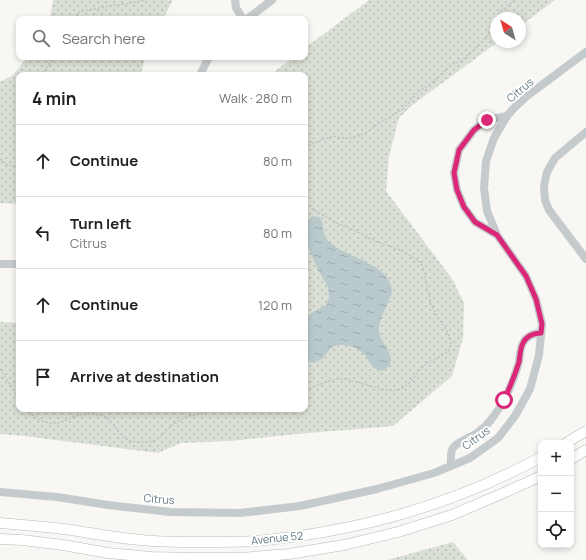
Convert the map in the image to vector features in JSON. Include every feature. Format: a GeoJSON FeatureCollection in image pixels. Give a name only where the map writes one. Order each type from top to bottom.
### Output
{"type":"FeatureCollection","features":[{"type":"Feature","properties":{"kind":"main road"},"geometry":{"type":"LineString","coordinates":[[571,440],[586,431]]}},
{"type":"Feature","properties":{"kind":"main road"},"geometry":{"type":"LineString","coordinates":[[574,457],[586,450]]}},
{"type":"Feature","properties":{"kind":"main road","name":"Avenue 52"},"geometry":{"type":"LineString","coordinates":[[0,523],[32,525],[148,541],[226,542],[296,537],[365,524],[425,507],[472,490],[520,469],[538,459]]}},
{"type":"Feature","properties":{"kind":"main road","name":"Avenue 52"},"geometry":{"type":"LineString","coordinates":[[0,539],[42,542],[108,553],[150,557],[240,558],[289,554],[344,545],[398,532],[452,515],[538,477]]}},
{"type":"Feature","properties":{"kind":"street"},"geometry":{"type":"LineString","coordinates":[[235,0],[236,8],[241,16]]}},
{"type":"Feature","properties":{"kind":"street"},"geometry":{"type":"LineString","coordinates":[[251,16],[272,0]]}},
{"type":"Feature","properties":{"kind":"street","name":"Citrus"},"geometry":{"type":"LineString","coordinates":[[0,492],[57,497],[108,505],[170,512],[240,513],[300,506],[377,489],[434,473],[470,458],[498,438],[515,416],[530,389],[539,355],[542,324],[536,299],[526,276],[497,235],[487,210],[484,188],[486,162],[494,138],[507,116],[515,107],[586,52]]}},
{"type":"Feature","properties":{"kind":"street"},"geometry":{"type":"LineString","coordinates":[[201,72],[207,60]]}},
{"type":"Feature","properties":{"kind":"street"},"geometry":{"type":"LineString","coordinates":[[497,235],[475,222],[464,207],[457,190],[454,173],[459,150],[474,130],[487,120],[507,116]]}},
{"type":"Feature","properties":{"kind":"street"},"geometry":{"type":"LineString","coordinates":[[586,132],[555,158],[547,172],[544,186],[545,200],[549,210],[586,259]]}},
{"type":"Feature","properties":{"kind":"street"},"geometry":{"type":"LineString","coordinates":[[0,264],[16,264]]}},
{"type":"Feature","properties":{"kind":"street"},"geometry":{"type":"LineString","coordinates":[[451,465],[452,449],[456,445],[476,434],[495,416],[512,383],[523,342],[534,333],[541,333]]}},
{"type":"Feature","properties":{"kind":"path"},"geometry":{"type":"LineString","coordinates":[[77,16],[80,12],[146,0]]}},
{"type":"Feature","properties":{"kind":"path"},"geometry":{"type":"LineString","coordinates":[[500,12],[515,0]]}},
{"type":"Feature","properties":{"kind":"path"},"geometry":{"type":"LineString","coordinates":[[308,146],[333,136],[352,138],[364,134],[387,118],[403,110],[417,93],[434,81],[450,65],[462,60],[478,46],[490,31]]}},
{"type":"Feature","properties":{"kind":"path"},"geometry":{"type":"LineString","coordinates":[[44,72],[52,60]]}},
{"type":"Feature","properties":{"kind":"path"},"geometry":{"type":"LineString","coordinates":[[0,159],[6,164],[16,168]]}},
{"type":"Feature","properties":{"kind":"path"},"geometry":{"type":"LineString","coordinates":[[308,206],[336,222],[375,241],[403,251],[420,262],[424,267],[431,304],[448,332],[451,344],[448,352],[424,366],[406,386],[400,390],[387,390],[342,379],[324,382],[308,390]]}},
{"type":"Feature","properties":{"kind":"path"},"geometry":{"type":"LineString","coordinates":[[0,369],[16,393]]}},
{"type":"Feature","properties":{"kind":"path"},"geometry":{"type":"LineString","coordinates":[[29,412],[32,416],[40,420],[54,424],[74,416],[84,414],[102,416],[109,419],[114,424],[124,438],[142,443],[158,439],[184,417],[206,412]]}},
{"type":"Feature","properties":{"kind":"shaded area"},"geometry":{"type":"Polygon","coordinates":[[[53,0],[173,0],[165,16],[50,16],[53,0]]]}},
{"type":"Feature","properties":{"kind":"shaded area"},"geometry":{"type":"Polygon","coordinates":[[[369,0],[555,0],[526,22],[526,12],[490,12],[490,48],[411,106],[399,118],[389,156],[386,191],[453,280],[464,303],[463,338],[452,376],[393,426],[230,441],[181,443],[158,453],[0,434],[0,322],[16,323],[16,412],[308,412],[308,72],[274,72],[290,60],[308,60],[308,46],[369,0]]]}},
{"type":"Feature","properties":{"kind":"shaded area"},"geometry":{"type":"Polygon","coordinates":[[[25,60],[144,60],[142,72],[16,72],[16,204],[0,203],[0,82],[13,75],[25,60]]]}},
{"type":"Feature","properties":{"kind":"shaded area"},"geometry":{"type":"Polygon","coordinates":[[[453,542],[468,560],[387,560],[453,542]]]}},
{"type":"Feature","properties":{"kind":"water"},"geometry":{"type":"Polygon","coordinates":[[[313,216],[321,219],[327,240],[344,252],[376,268],[384,274],[390,282],[392,292],[381,319],[379,334],[391,356],[391,361],[382,371],[375,369],[360,351],[345,345],[333,347],[319,361],[308,361],[308,315],[326,305],[329,297],[328,287],[318,270],[308,247],[308,220],[313,216]]]}},
{"type":"Feature","properties":{"kind":"route"},"geometry":{"type":"LineString","coordinates":[[487,120],[474,130],[459,150],[454,173],[457,190],[464,207],[475,222],[497,235],[526,276],[536,299],[542,324],[541,333],[534,333],[523,342],[512,383],[504,400]]}}]}
